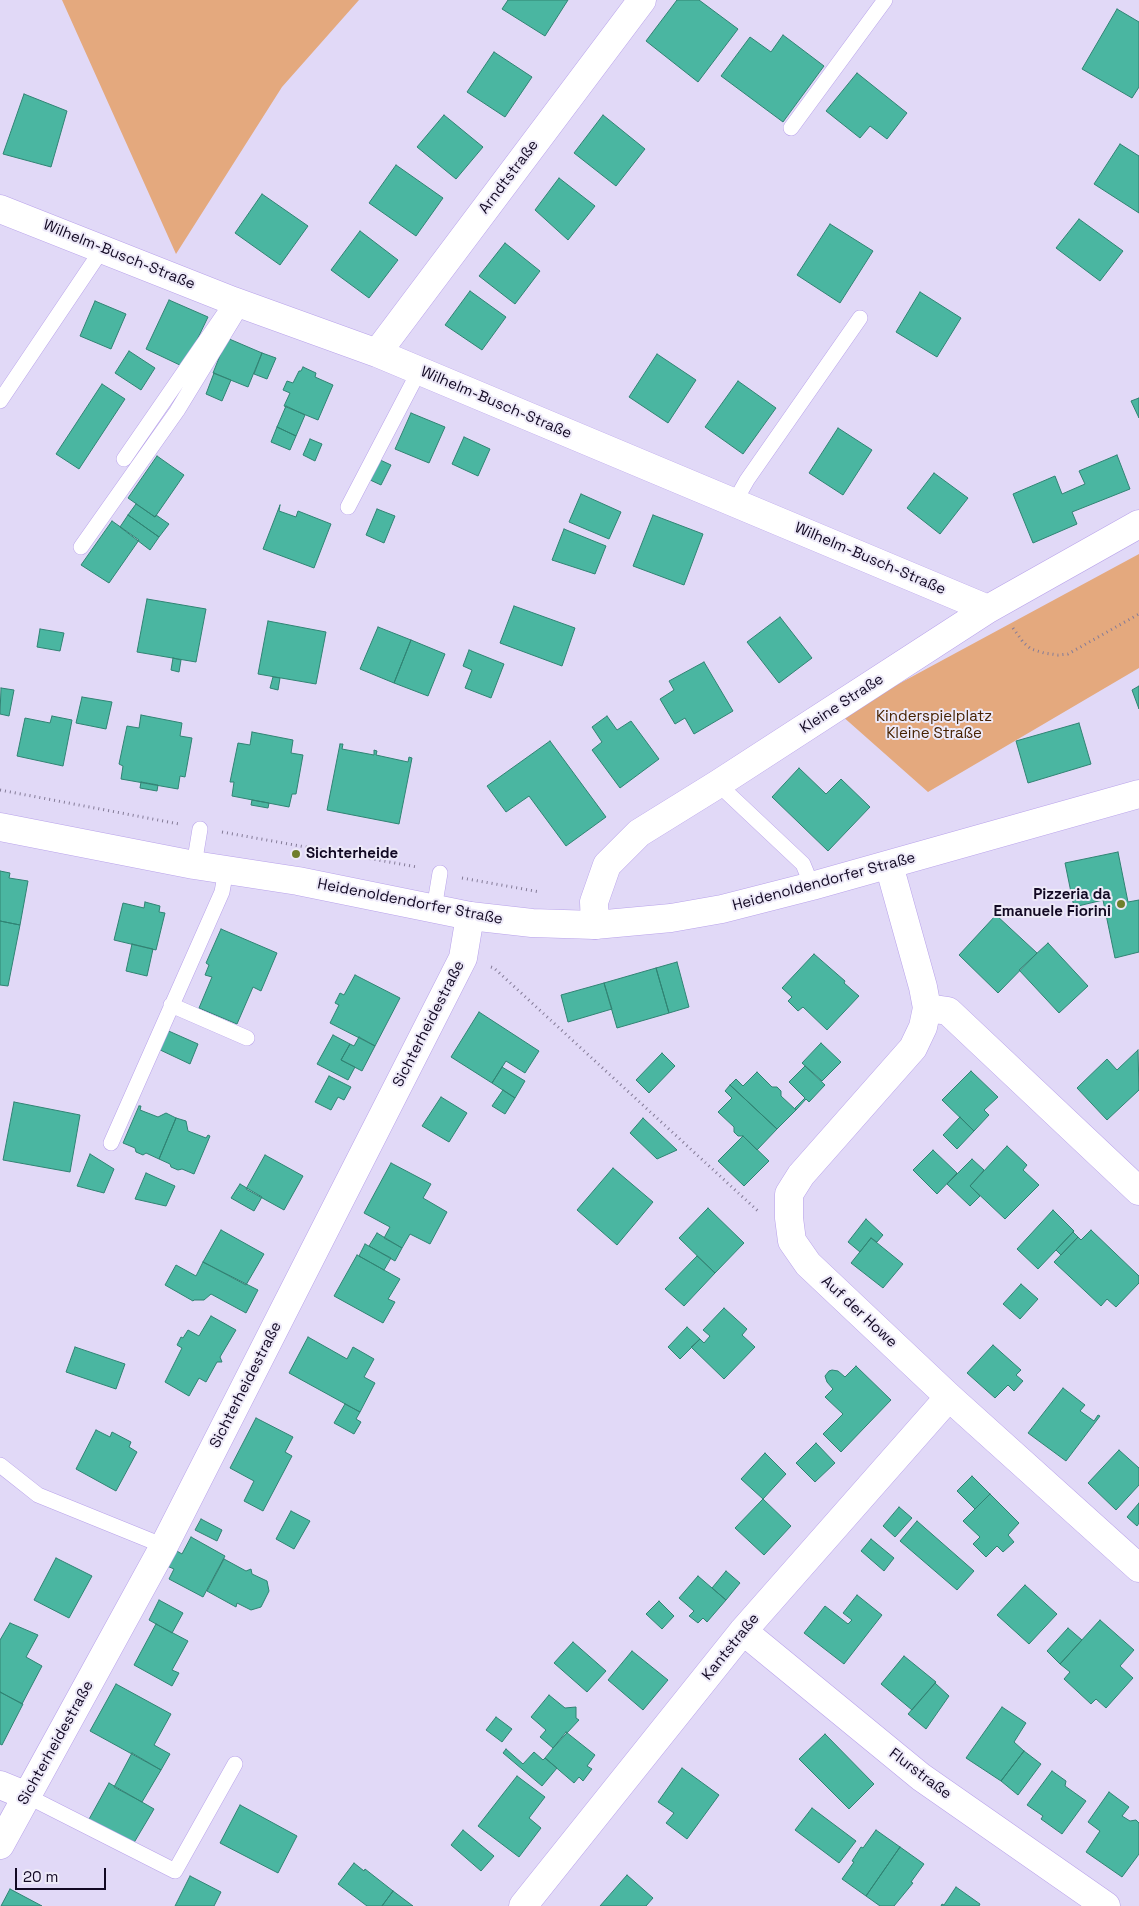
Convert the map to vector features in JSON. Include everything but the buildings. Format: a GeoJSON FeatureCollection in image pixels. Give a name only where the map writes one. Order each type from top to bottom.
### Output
{"type":"FeatureCollection","features":[{"type":"Feature","properties":{"kind":"street","name":"Arndtstraße"},"geometry":{"type":"LineString","coordinates":[[376,353],[642,0]]}},
{"type":"Feature","properties":{"kind":"street","name":"Wilhelm-Busch-Straße"},"geometry":{"type":"LineString","coordinates":[[0,209],[238,302],[376,353],[734,503],[993,606]]}},
{"type":"Feature","properties":{"kind":"street","name":"Kleine Straße"},"geometry":{"type":"LineString","coordinates":[[595,925],[594,902],[607,865],[639,833],[993,606],[1139,524]]}},
{"type":"Feature","properties":{"kind":"street","name":"Heidenoldendorfer Straße"},"geometry":{"type":"LineString","coordinates":[[0,827],[194,865],[298,881],[470,916],[532,924],[595,925],[670,918],[722,909],[890,865],[1139,794]]}},
{"type":"Feature","properties":{"kind":"street","name":"Auf der Howe"},"geometry":{"type":"LineString","coordinates":[[890,865],[923,987],[927,1008],[924,1026],[912,1048],[801,1175],[789,1194],[789,1218],[792,1241],[808,1264],[949,1397],[1139,1568]]}},
{"type":"Feature","properties":{"kind":"street","name":"Sichterheidestraße"},"geometry":{"type":"LineString","coordinates":[[0,1845],[164,1546],[463,958],[470,916]]}},
{"type":"Feature","properties":{"kind":"street"},"geometry":{"type":"LineString","coordinates":[[927,1008],[948,1012],[1139,1191]]}},
{"type":"Feature","properties":{"kind":"street","name":"Kantstraße"},"geometry":{"type":"LineString","coordinates":[[523,1906],[743,1631],[949,1397]]}},
{"type":"Feature","properties":{"kind":"street","name":"Flurstraße"},"geometry":{"type":"LineString","coordinates":[[743,1631],[921,1777],[1106,1906]]}},
{"type":"Feature","properties":{"kind":"street"},"geometry":{"type":"LineString","coordinates":[[0,1785],[27,1796]]}},
{"type":"Feature","properties":{"kind":"lane"},"geometry":{"type":"LineString","coordinates":[[791,128],[885,0]]}},
{"type":"Feature","properties":{"kind":"lane"},"geometry":{"type":"LineString","coordinates":[[0,401],[103,248]]}},
{"type":"Feature","properties":{"kind":"lane"},"geometry":{"type":"LineString","coordinates":[[124,459],[238,302]]}},
{"type":"Feature","properties":{"kind":"lane"},"geometry":{"type":"LineString","coordinates":[[81,548],[177,411],[238,302]]}},
{"type":"Feature","properties":{"kind":"lane"},"geometry":{"type":"LineString","coordinates":[[734,503],[747,480],[860,318]]}},
{"type":"Feature","properties":{"kind":"lane"},"geometry":{"type":"LineString","coordinates":[[348,506],[419,371]]}},
{"type":"Feature","properties":{"kind":"lane"},"geometry":{"type":"LineString","coordinates":[[718,784],[803,864],[812,886]]}},
{"type":"Feature","properties":{"kind":"lane"},"geometry":{"type":"LineString","coordinates":[[194,865],[200,829]]}},
{"type":"Feature","properties":{"kind":"lane"},"geometry":{"type":"LineString","coordinates":[[111,1143],[222,892],[226,870]]}},
{"type":"Feature","properties":{"kind":"lane"},"geometry":{"type":"LineString","coordinates":[[434,909],[440,873]]}},
{"type":"Feature","properties":{"kind":"lane"},"geometry":{"type":"LineString","coordinates":[[172,1005],[246,1038]]}},
{"type":"Feature","properties":{"kind":"lane"},"geometry":{"type":"LineString","coordinates":[[0,1465],[38,1495],[164,1546]]}},
{"type":"Feature","properties":{"kind":"lane"},"geometry":{"type":"LineString","coordinates":[[27,1796],[175,1871],[235,1764]]}},
{"type":"Feature","properties":{"kind":"path"},"geometry":{"type":"LineString","coordinates":[[993,606],[1031,649],[1044,654],[1058,655],[1068,654],[1139,614]]}},
{"type":"Feature","properties":{"kind":"path"},"geometry":{"type":"LineString","coordinates":[[0,790],[200,829],[269,839],[546,893]]}},
{"type":"Feature","properties":{"kind":"path"},"geometry":{"type":"LineString","coordinates":[[463,958],[494,968],[760,1213],[789,1218]]}},
{"type":"Feature","properties":{"kind":"green space"},"geometry":{"type":"Polygon","coordinates":[[[62,0],[359,0],[282,87],[176,254],[62,0]]]}},
{"type":"Feature","properties":{"kind":"green space","name":"Kinderspielplatz Kleine Straße"},"geometry":{"type":"Polygon","coordinates":[[[1139,554],[1139,668],[928,792],[841,715],[1139,554]]]}},
{"type":"Feature","properties":{"kind":"place","name":"Sichterheide"},"geometry":{"type":"Point","coordinates":[296,854]}},
{"type":"Feature","properties":{"kind":"place","name":"Pizzeria da Emanuele Fiorini"},"geometry":{"type":"Point","coordinates":[1121,904]}}]}
